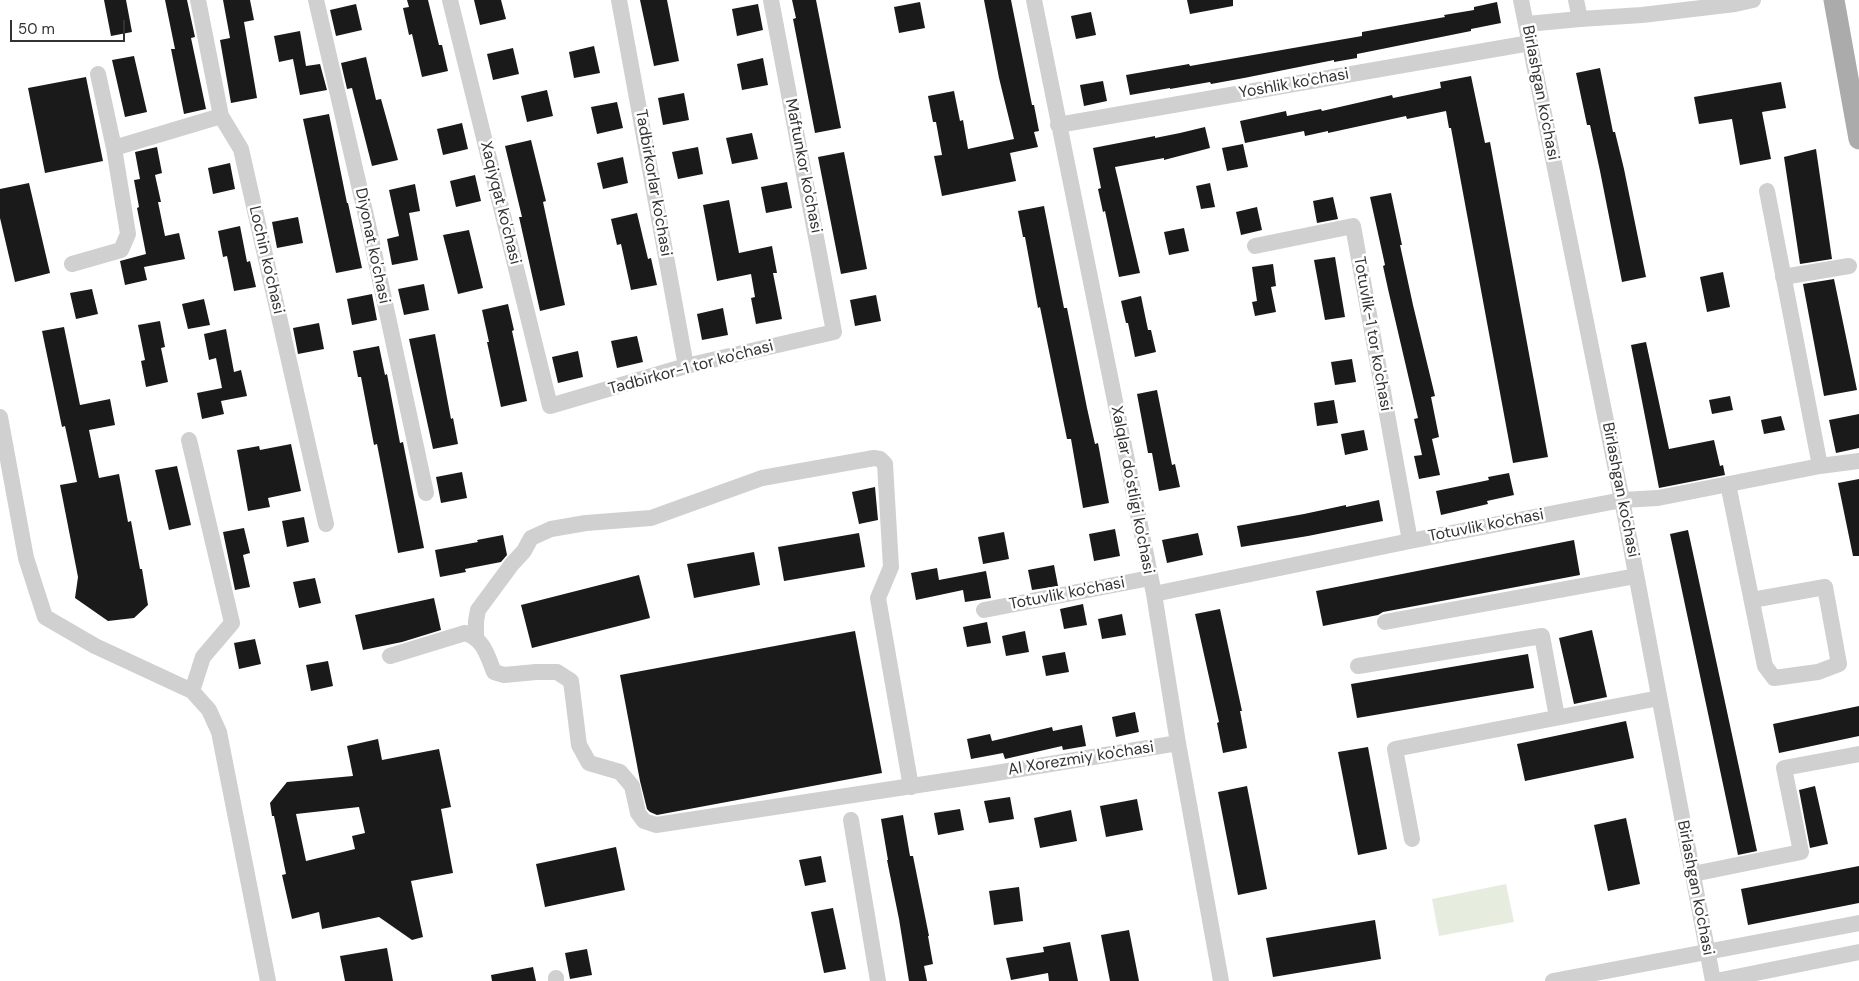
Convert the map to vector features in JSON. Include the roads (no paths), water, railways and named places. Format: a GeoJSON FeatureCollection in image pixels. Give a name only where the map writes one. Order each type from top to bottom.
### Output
{"type":"FeatureCollection","features":[{"type":"Feature","properties":{"kind":"main road"},"geometry":{"type":"LineString","coordinates":[[1834,0],[1859,139]]}},
{"type":"Feature","properties":{"kind":"street","name":"Lochin ko'chasi"},"geometry":{"type":"LineString","coordinates":[[198,0],[221,116],[241,149],[326,524]]}},
{"type":"Feature","properties":{"kind":"street","name":"Diyonat ko'chasi"},"geometry":{"type":"LineString","coordinates":[[316,0],[367,220],[426,492]]}},
{"type":"Feature","properties":{"kind":"street","name":"Xaqiyqat ko'chasi"},"geometry":{"type":"LineString","coordinates":[[450,0],[550,406]]}},
{"type":"Feature","properties":{"kind":"street","name":"Tadbirkorlar ko'chasi"},"geometry":{"type":"LineString","coordinates":[[619,0],[686,366]]}},
{"type":"Feature","properties":{"kind":"street","name":"Maftunkor ko'chasi"},"geometry":{"type":"LineString","coordinates":[[771,0],[834,332]]}},
{"type":"Feature","properties":{"kind":"street","name":"Xalqlar do'stligi ko'chasi"},"geometry":{"type":"LineString","coordinates":[[1034,0],[1152,586],[1220,981]]}},
{"type":"Feature","properties":{"kind":"street","name":"Birlashgan ko'chasi"},"geometry":{"type":"LineString","coordinates":[[1521,0],[1622,500],[1712,981]]}},
{"type":"Feature","properties":{"kind":"street"},"geometry":{"type":"LineString","coordinates":[[1576,0],[1580,19]]}},
{"type":"Feature","properties":{"kind":"street"},"geometry":{"type":"LineString","coordinates":[[1527,24],[1642,15],[1736,4],[1753,0]]}},
{"type":"Feature","properties":{"kind":"street","name":"Yoshlik ko'chasi"},"geometry":{"type":"LineString","coordinates":[[1058,125],[1530,43]]}},
{"type":"Feature","properties":{"kind":"street"},"geometry":{"type":"LineString","coordinates":[[72,264],[120,250],[128,234],[114,148],[98,74]]}},
{"type":"Feature","properties":{"kind":"street"},"geometry":{"type":"LineString","coordinates":[[114,148],[221,116]]}},
{"type":"Feature","properties":{"kind":"street"},"geometry":{"type":"LineString","coordinates":[[1767,191],[1820,466]]}},
{"type":"Feature","properties":{"kind":"street","name":"Totuvlik-1 tor ko'chasi"},"geometry":{"type":"LineString","coordinates":[[1255,246],[1353,226],[1410,541]]}},
{"type":"Feature","properties":{"kind":"street"},"geometry":{"type":"LineString","coordinates":[[1783,277],[1849,266]]}},
{"type":"Feature","properties":{"kind":"street","name":"Tadbirkor-1 tor ko'chasi"},"geometry":{"type":"LineString","coordinates":[[550,406],[686,366],[834,332]]}},
{"type":"Feature","properties":{"kind":"street"},"geometry":{"type":"LineString","coordinates":[[0,417],[26,558],[45,617],[95,646],[192,691],[209,710],[219,732],[268,981]]}},
{"type":"Feature","properties":{"kind":"street"},"geometry":{"type":"LineString","coordinates":[[189,440],[232,623],[203,656],[192,691]]}},
{"type":"Feature","properties":{"kind":"street"},"geometry":{"type":"LineString","coordinates":[[390,656],[465,633],[476,636],[478,610],[524,551],[531,538],[551,529],[586,523],[651,518],[762,478],[874,458],[880,459],[885,464],[891,567],[878,598],[911,787]]}},
{"type":"Feature","properties":{"kind":"street","name":"Totuvlik ko'chasi"},"geometry":{"type":"LineString","coordinates":[[984,610],[1152,586],[1410,541],[1622,500],[1658,498],[1820,466],[1859,461]]}},
{"type":"Feature","properties":{"kind":"street"},"geometry":{"type":"LineString","coordinates":[[1728,484],[1752,600],[1766,666],[1774,678],[1818,672],[1839,664],[1825,587],[1752,600]]}},
{"type":"Feature","properties":{"kind":"street"},"geometry":{"type":"LineString","coordinates":[[1385,622],[1636,576]]}},
{"type":"Feature","properties":{"kind":"street","name":"Al Xorezmiy ko'chasi"},"geometry":{"type":"LineString","coordinates":[[476,636],[494,672],[504,675],[558,672],[571,682],[579,745],[589,763],[620,772],[632,786],[638,813],[644,821],[656,825],[911,787],[1178,743]]}},
{"type":"Feature","properties":{"kind":"street"},"geometry":{"type":"LineString","coordinates":[[1358,666],[1542,636],[1558,718]]}},
{"type":"Feature","properties":{"kind":"street"},"geometry":{"type":"LineString","coordinates":[[1412,839],[1395,749],[1659,698]]}},
{"type":"Feature","properties":{"kind":"street"},"geometry":{"type":"LineString","coordinates":[[1693,874],[1801,852],[1784,768],[1859,754]]}},
{"type":"Feature","properties":{"kind":"street"},"geometry":{"type":"LineString","coordinates":[[851,820],[878,981]]}},
{"type":"Feature","properties":{"kind":"street"},"geometry":{"type":"LineString","coordinates":[[1553,981],[1859,923]]}},
{"type":"Feature","properties":{"kind":"street"},"geometry":{"type":"LineString","coordinates":[[1716,981],[1859,952]]}}]}
